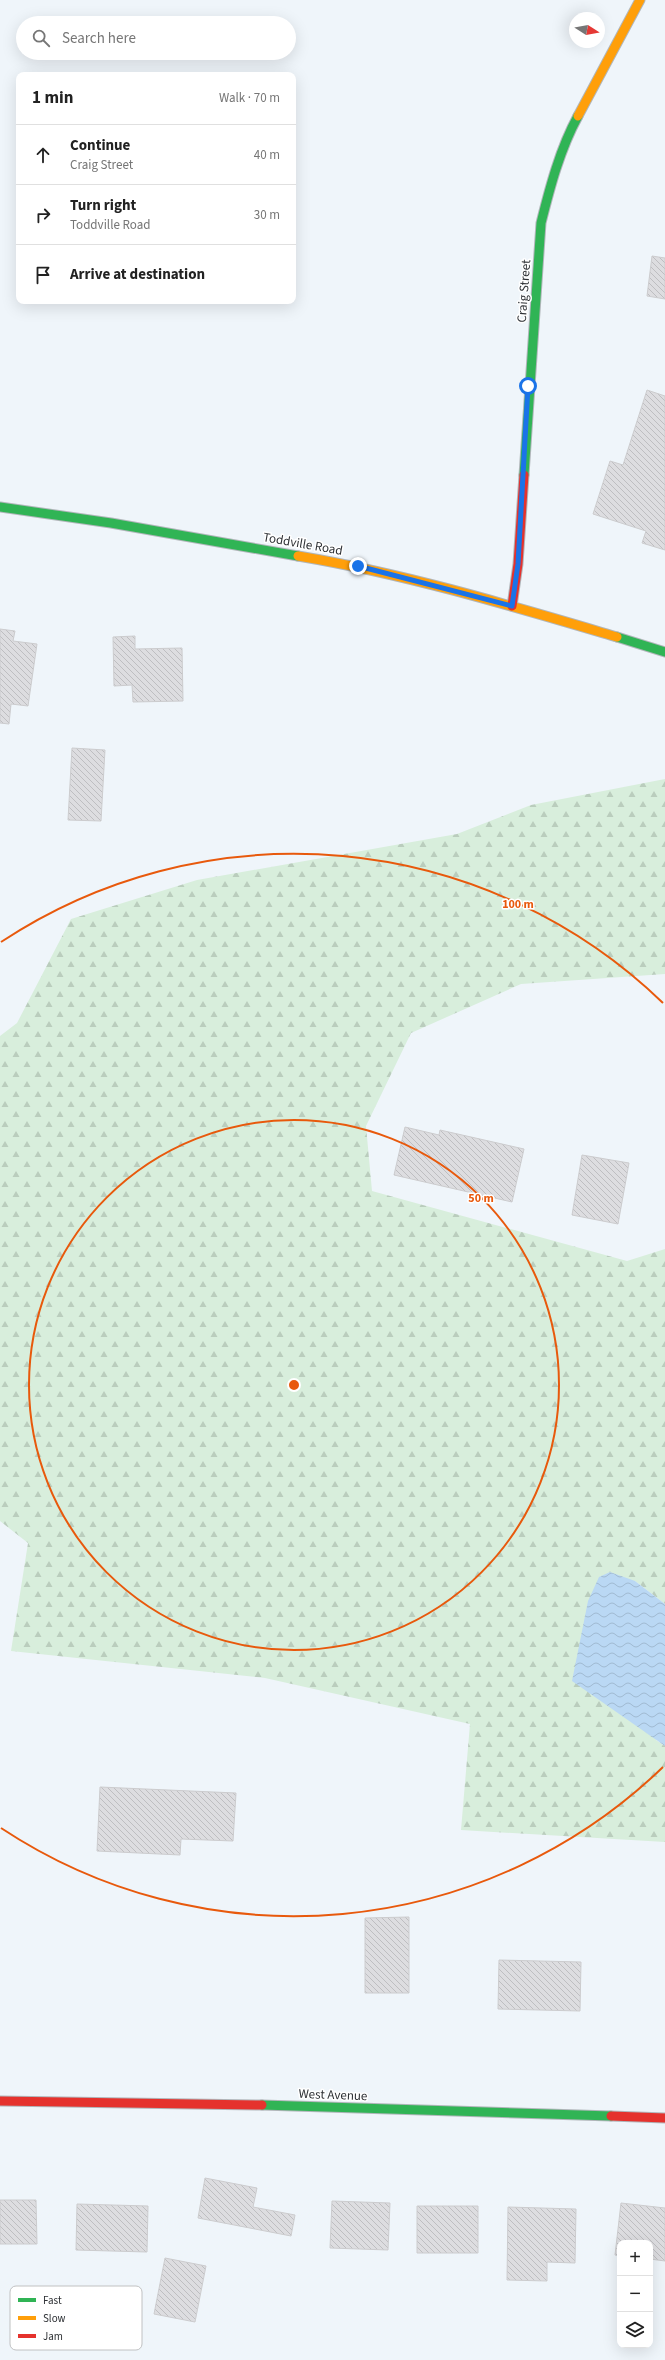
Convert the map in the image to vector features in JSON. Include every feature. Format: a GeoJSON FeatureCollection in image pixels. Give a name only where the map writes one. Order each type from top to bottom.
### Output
{"type":"FeatureCollection","features":[{"type":"Feature","properties":{"kind":"street","name":"Craig Street"},"geometry":{"type":"LineString","coordinates":[[512,606],[518,564],[528,386],[543,215],[548,193],[568,134],[640,0]]}},
{"type":"Feature","properties":{"kind":"street","name":"Toddville Road"},"geometry":{"type":"LineString","coordinates":[[0,507],[111,523],[358,566],[512,606],[665,652]]}},
{"type":"Feature","properties":{"kind":"street","name":"West Avenue"},"geometry":{"type":"LineString","coordinates":[[0,2101],[232,2104],[665,2118]]}},
{"type":"Feature","properties":{"kind":"green space"},"geometry":{"type":"Polygon","coordinates":[[[665,779],[665,974],[521,984],[411,1033],[366,1126],[372,1191],[627,1261],[665,1249],[665,1604],[635,1581],[656,1740],[665,1746],[665,1842],[461,1830],[470,1724],[265,1678],[11,1651],[28,1543],[0,1521],[0,1036],[17,1023],[71,919],[197,880],[457,834],[531,805],[665,779]]]}},
{"type":"Feature","properties":{"kind":"water"},"geometry":{"type":"Polygon","coordinates":[[[610,1572],[635,1581],[665,1604],[665,1746],[572,1681],[588,1601],[599,1577],[610,1572]]]}},
{"type":"Feature","properties":{"kind":"building"},"geometry":{"type":"Polygon","coordinates":[[[652,256],[665,258],[665,299],[647,296],[652,256]]]}},
{"type":"Feature","properties":{"kind":"building"},"geometry":{"type":"Polygon","coordinates":[[[647,390],[665,396],[665,550],[642,543],[646,531],[593,514],[610,461],[623,465],[647,390]]]}},
{"type":"Feature","properties":{"kind":"building"},"geometry":{"type":"Polygon","coordinates":[[[0,629],[15,631],[13,641],[37,644],[28,706],[11,704],[9,724],[0,723],[0,629]]]}},
{"type":"Feature","properties":{"kind":"building"},"geometry":{"type":"Polygon","coordinates":[[[135,636],[135,649],[182,648],[183,701],[133,702],[132,685],[114,686],[113,637],[135,636]]]}},
{"type":"Feature","properties":{"kind":"building"},"geometry":{"type":"Polygon","coordinates":[[[72,748],[105,750],[101,821],[68,820],[72,748]]]}},
{"type":"Feature","properties":{"kind":"building"},"geometry":{"type":"Polygon","coordinates":[[[405,1127],[439,1135],[440,1130],[524,1149],[512,1202],[394,1175],[405,1127]]]}},
{"type":"Feature","properties":{"kind":"building"},"geometry":{"type":"Polygon","coordinates":[[[582,1155],[629,1163],[618,1224],[572,1215],[582,1155]]]}},
{"type":"Feature","properties":{"kind":"building"},"geometry":{"type":"Polygon","coordinates":[[[100,1787],[236,1793],[233,1841],[181,1839],[180,1855],[97,1851],[100,1787]]]}},
{"type":"Feature","properties":{"kind":"building"},"geometry":{"type":"Polygon","coordinates":[[[409,1917],[409,1993],[365,1993],[365,1918],[409,1917]]]}},
{"type":"Feature","properties":{"kind":"building"},"geometry":{"type":"Polygon","coordinates":[[[499,1960],[581,1962],[580,2011],[498,2009],[499,1960]]]}},
{"type":"Feature","properties":{"kind":"building"},"geometry":{"type":"Polygon","coordinates":[[[205,2178],[257,2188],[253,2207],[295,2215],[291,2236],[198,2218],[205,2178]]]}},
{"type":"Feature","properties":{"kind":"building"},"geometry":{"type":"Polygon","coordinates":[[[0,2200],[36,2200],[37,2244],[0,2244],[0,2200]]]}},
{"type":"Feature","properties":{"kind":"building"},"geometry":{"type":"Polygon","coordinates":[[[332,2201],[390,2203],[388,2250],[330,2248],[332,2201]]]}},
{"type":"Feature","properties":{"kind":"building"},"geometry":{"type":"Polygon","coordinates":[[[621,2203],[665,2208],[665,2261],[653,2259],[653,2240],[617,2240],[617,2255],[615,2255],[621,2203]]]}},
{"type":"Feature","properties":{"kind":"building"},"geometry":{"type":"Polygon","coordinates":[[[77,2204],[148,2206],[147,2252],[76,2250],[77,2204]]]}},
{"type":"Feature","properties":{"kind":"building"},"geometry":{"type":"Polygon","coordinates":[[[417,2206],[478,2206],[478,2253],[417,2253],[417,2206]]]}},
{"type":"Feature","properties":{"kind":"building"},"geometry":{"type":"Polygon","coordinates":[[[508,2207],[576,2209],[575,2263],[547,2262],[547,2281],[507,2280],[508,2207]]]}},
{"type":"Feature","properties":{"kind":"building"},"geometry":{"type":"Polygon","coordinates":[[[165,2258],[206,2266],[195,2322],[154,2314],[165,2258]]]}},
{"type":"Feature","properties":{"kind":"traffic: fast"},"geometry":{"type":"LineString","coordinates":[[524,475],[541,223],[561,155],[578,116]]}},
{"type":"Feature","properties":{"kind":"traffic: fast"},"geometry":{"type":"LineString","coordinates":[[0,507],[111,523],[298,556]]}},
{"type":"Feature","properties":{"kind":"traffic: fast"},"geometry":{"type":"LineString","coordinates":[[617,637],[665,652]]}},
{"type":"Feature","properties":{"kind":"traffic: fast"},"geometry":{"type":"LineString","coordinates":[[262,2105],[611,2116]]}},
{"type":"Feature","properties":{"kind":"traffic: slow"},"geometry":{"type":"LineString","coordinates":[[578,116],[640,0]]}},
{"type":"Feature","properties":{"kind":"traffic: slow"},"geometry":{"type":"LineString","coordinates":[[298,556],[338,563],[419,581],[498,602],[617,637]]}},
{"type":"Feature","properties":{"kind":"traffic: jam"},"geometry":{"type":"LineString","coordinates":[[512,606],[518,564],[524,475]]}},
{"type":"Feature","properties":{"kind":"traffic: jam"},"geometry":{"type":"LineString","coordinates":[[0,2101],[262,2105]]}},
{"type":"Feature","properties":{"kind":"traffic: jam"},"geometry":{"type":"LineString","coordinates":[[611,2116],[665,2118]]}},
{"type":"Feature","properties":{"kind":"route"},"geometry":{"type":"LineString","coordinates":[[358,566],[512,606],[518,564],[528,386]]}}]}
